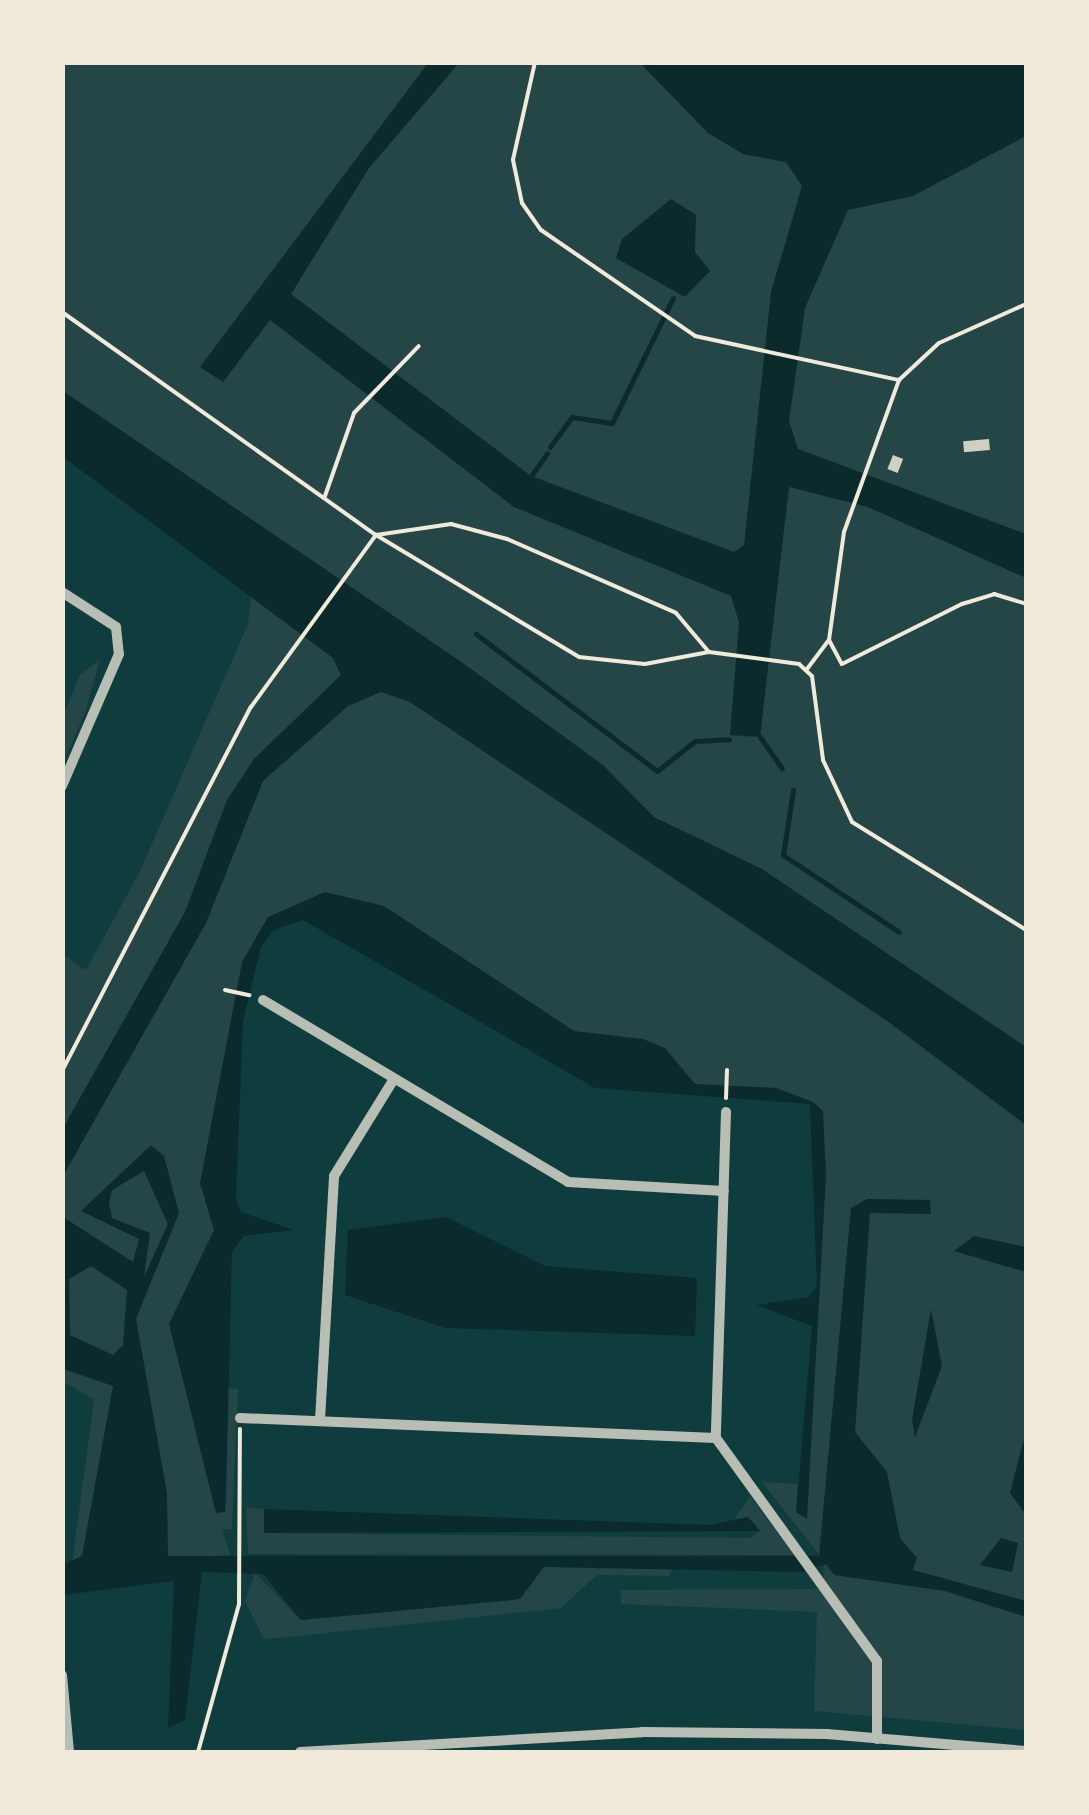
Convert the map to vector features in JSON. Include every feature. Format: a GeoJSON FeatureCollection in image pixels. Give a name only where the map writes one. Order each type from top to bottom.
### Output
{"type":"FeatureCollection","features":[{"type":"Feature","properties":{"kind":"street"},"geometry":{"type":"LineString","coordinates":[[62,592],[116,627],[119,654],[62,786]]}},
{"type":"Feature","properties":{"kind":"street"},"geometry":{"type":"LineString","coordinates":[[257,998],[568,1182],[724,1191]]}},
{"type":"Feature","properties":{"kind":"street"},"geometry":{"type":"LineString","coordinates":[[320,1420],[334,1176],[394,1078]]}},
{"type":"Feature","properties":{"kind":"street"},"geometry":{"type":"LineString","coordinates":[[726,1106],[716,1438],[877,1661],[878,1738]]}},
{"type":"Feature","properties":{"kind":"street"},"geometry":{"type":"LineString","coordinates":[[240,1418],[716,1438]]}},
{"type":"Feature","properties":{"kind":"street"},"geometry":{"type":"LineString","coordinates":[[62,1675],[69,1752]]}},
{"type":"Feature","properties":{"kind":"street"},"geometry":{"type":"LineString","coordinates":[[300,1752],[594,1732],[878,1738],[1026,1751]]}},
{"type":"Feature","properties":{"kind":"path"},"geometry":{"type":"LineString","coordinates":[[535,62],[514,128],[522,203],[540,230],[676,322],[759,356],[899,380]]}},
{"type":"Feature","properties":{"kind":"path"},"geometry":{"type":"LineString","coordinates":[[1026,304],[938,342],[899,380],[853,504],[828,640],[807,669],[823,760],[852,822],[1026,930]]}},
{"type":"Feature","properties":{"kind":"path"},"geometry":{"type":"LineString","coordinates":[[62,312],[376,535],[580,657],[645,664],[709,652],[768,658],[807,669]]}},
{"type":"Feature","properties":{"kind":"path"},"geometry":{"type":"LineString","coordinates":[[326,496],[368,399],[392,366],[419,346]]}},
{"type":"Feature","properties":{"kind":"path"},"geometry":{"type":"LineString","coordinates":[[62,1072],[200,799],[296,638],[345,568],[376,535],[428,524],[507,539],[676,613],[709,652]]}},
{"type":"Feature","properties":{"kind":"path"},"geometry":{"type":"LineString","coordinates":[[828,640],[842,664],[962,604],[994,594],[1026,604]]}},
{"type":"Feature","properties":{"kind":"path"},"geometry":{"type":"LineString","coordinates":[[225,990],[257,998]]}},
{"type":"Feature","properties":{"kind":"path"},"geometry":{"type":"LineString","coordinates":[[726,1106],[727,1070]]}},
{"type":"Feature","properties":{"kind":"path"},"geometry":{"type":"LineString","coordinates":[[198,1752],[241,1578],[240,1418]]}},
{"type":"Feature","properties":{"kind":"shaded area"},"geometry":{"type":"Polygon","coordinates":[[[63,63],[1026,63],[1026,1730],[814,1711],[817,1612],[621,1604],[621,1590],[824,1589],[823,1531],[820,1556],[762,1482],[798,1484],[796,1512],[820,1290],[811,1102],[590,1083],[295,910],[259,941],[244,985],[227,1122],[222,1463],[225,1388],[238,1389],[232,1529],[222,1529],[230,1555],[72,1564],[94,1400],[63,1381],[62,1075],[71,1050],[63,1060],[63,955],[86,970],[141,869],[248,624],[261,527],[63,391],[63,63]]]}},
{"type":"Feature","properties":{"kind":"shaded area"},"geometry":{"type":"Polygon","coordinates":[[[428,63],[459,63],[369,168],[291,294],[531,476],[734,552],[744,545],[771,292],[802,186],[786,162],[743,154],[708,133],[640,63],[1026,63],[1026,136],[913,196],[848,210],[805,308],[789,421],[798,449],[1026,534],[1026,578],[868,507],[789,487],[760,737],[730,735],[739,622],[731,596],[514,507],[270,320],[223,382],[200,367],[428,63]]]}},
{"type":"Feature","properties":{"kind":"shaded area"},"geometry":{"type":"Polygon","coordinates":[[[671,199],[696,215],[695,252],[710,271],[685,297],[616,258],[622,239],[671,199]]]}},
{"type":"Feature","properties":{"kind":"shaded area"},"geometry":{"type":"Polygon","coordinates":[[[63,391],[460,661],[603,765],[654,817],[762,869],[1026,1047],[1026,1125],[890,1023],[410,702],[381,692],[348,706],[263,781],[206,923],[63,1176],[63,1128],[185,912],[227,800],[254,759],[341,675],[333,658],[63,457],[63,391]]]}},
{"type":"Feature","properties":{"kind":"shaded area"},"geometry":{"type":"Polygon","coordinates":[[[100,659],[86,710],[63,765],[63,716],[80,675],[100,659]]]}},
{"type":"Feature","properties":{"kind":"shaded area"},"geometry":{"type":"Polygon","coordinates":[[[325,892],[384,906],[574,1031],[643,1039],[665,1048],[695,1084],[776,1088],[813,1102],[823,1111],[826,1175],[807,1519],[796,1512],[812,1326],[756,1305],[809,1297],[817,1286],[810,1104],[595,1088],[303,920],[274,930],[261,947],[243,1021],[236,1198],[241,1212],[294,1230],[244,1236],[232,1251],[225,1512],[216,1513],[169,1324],[214,1230],[200,1183],[242,962],[268,917],[325,892]]]}},
{"type":"Feature","properties":{"kind":"shaded area"},"geometry":{"type":"Polygon","coordinates":[[[151,1145],[164,1156],[179,1213],[136,1319],[167,1493],[168,1556],[819,1556],[851,1208],[867,1199],[930,1200],[931,1214],[870,1213],[855,1432],[887,1472],[900,1538],[917,1558],[913,1570],[1026,1601],[1026,1617],[945,1591],[834,1575],[826,1564],[803,1572],[544,1567],[520,1599],[301,1620],[263,1574],[202,1572],[185,1720],[168,1728],[174,1581],[63,1595],[63,1564],[82,1556],[113,1386],[63,1369],[63,1217],[133,1262],[139,1239],[81,1211],[151,1145]],[[144,1171],[112,1190],[109,1203],[112,1218],[150,1233],[144,1277],[168,1224],[144,1171]],[[91,1266],[69,1279],[70,1335],[113,1355],[123,1345],[127,1290],[91,1266]]]}},
{"type":"Feature","properties":{"kind":"shaded area"},"geometry":{"type":"Polygon","coordinates":[[[446,1217],[545,1266],[697,1278],[695,1336],[445,1328],[345,1295],[348,1230],[446,1217]]]}},
{"type":"Feature","properties":{"kind":"shaded area"},"geometry":{"type":"Polygon","coordinates":[[[974,1236],[1026,1247],[1026,1272],[954,1251],[974,1236]]]}},
{"type":"Feature","properties":{"kind":"shaded area"},"geometry":{"type":"Polygon","coordinates":[[[931,1309],[942,1366],[915,1437],[912,1420],[931,1309]]]}},
{"type":"Feature","properties":{"kind":"shaded area"},"geometry":{"type":"Polygon","coordinates":[[[1026,1431],[1026,1511],[1023,1511],[1010,1493],[1026,1431]]]}},
{"type":"Feature","properties":{"kind":"shaded area"},"geometry":{"type":"Polygon","coordinates":[[[750,1496],[794,1555],[248,1554],[246,1507],[264,1509],[265,1533],[751,1538],[760,1531],[748,1517],[734,1520],[750,1496]]]}},
{"type":"Feature","properties":{"kind":"shaded area"},"geometry":{"type":"Polygon","coordinates":[[[264,1509],[710,1525],[748,1517],[760,1531],[264,1533],[264,1509]]]}},
{"type":"Feature","properties":{"kind":"shaded area"},"geometry":{"type":"Polygon","coordinates":[[[1001,1538],[1018,1543],[1012,1572],[980,1565],[1001,1538]]]}},
{"type":"Feature","properties":{"kind":"shaded area"},"geometry":{"type":"Polygon","coordinates":[[[544,1567],[673,1567],[669,1576],[597,1575],[561,1608],[264,1639],[245,1601],[255,1573],[301,1620],[514,1600],[544,1567]]]}},
{"type":"Feature","properties":{"kind":"building"},"geometry":{"type":"Polygon","coordinates":[[[989,439],[990,450],[964,452],[963,441],[989,439]]]}},
{"type":"Feature","properties":{"kind":"building"},"geometry":{"type":"Polygon","coordinates":[[[893,455],[903,459],[898,473],[887,469],[893,455]]]}},
{"type":"Feature","properties":{"kind":"waterway"},"geometry":{"type":"LineString","coordinates":[[550,447],[572,417],[612,423],[673,298]]}},
{"type":"Feature","properties":{"kind":"waterway"},"geometry":{"type":"LineString","coordinates":[[531,476],[547,453]]}},
{"type":"Feature","properties":{"kind":"waterway"},"geometry":{"type":"LineString","coordinates":[[476,634],[657,771],[695,741],[729,739]]}},
{"type":"Feature","properties":{"kind":"waterway"},"geometry":{"type":"LineString","coordinates":[[760,737],[782,768]]}},
{"type":"Feature","properties":{"kind":"waterway"},"geometry":{"type":"LineString","coordinates":[[793,790],[783,855],[899,932]]}}]}
